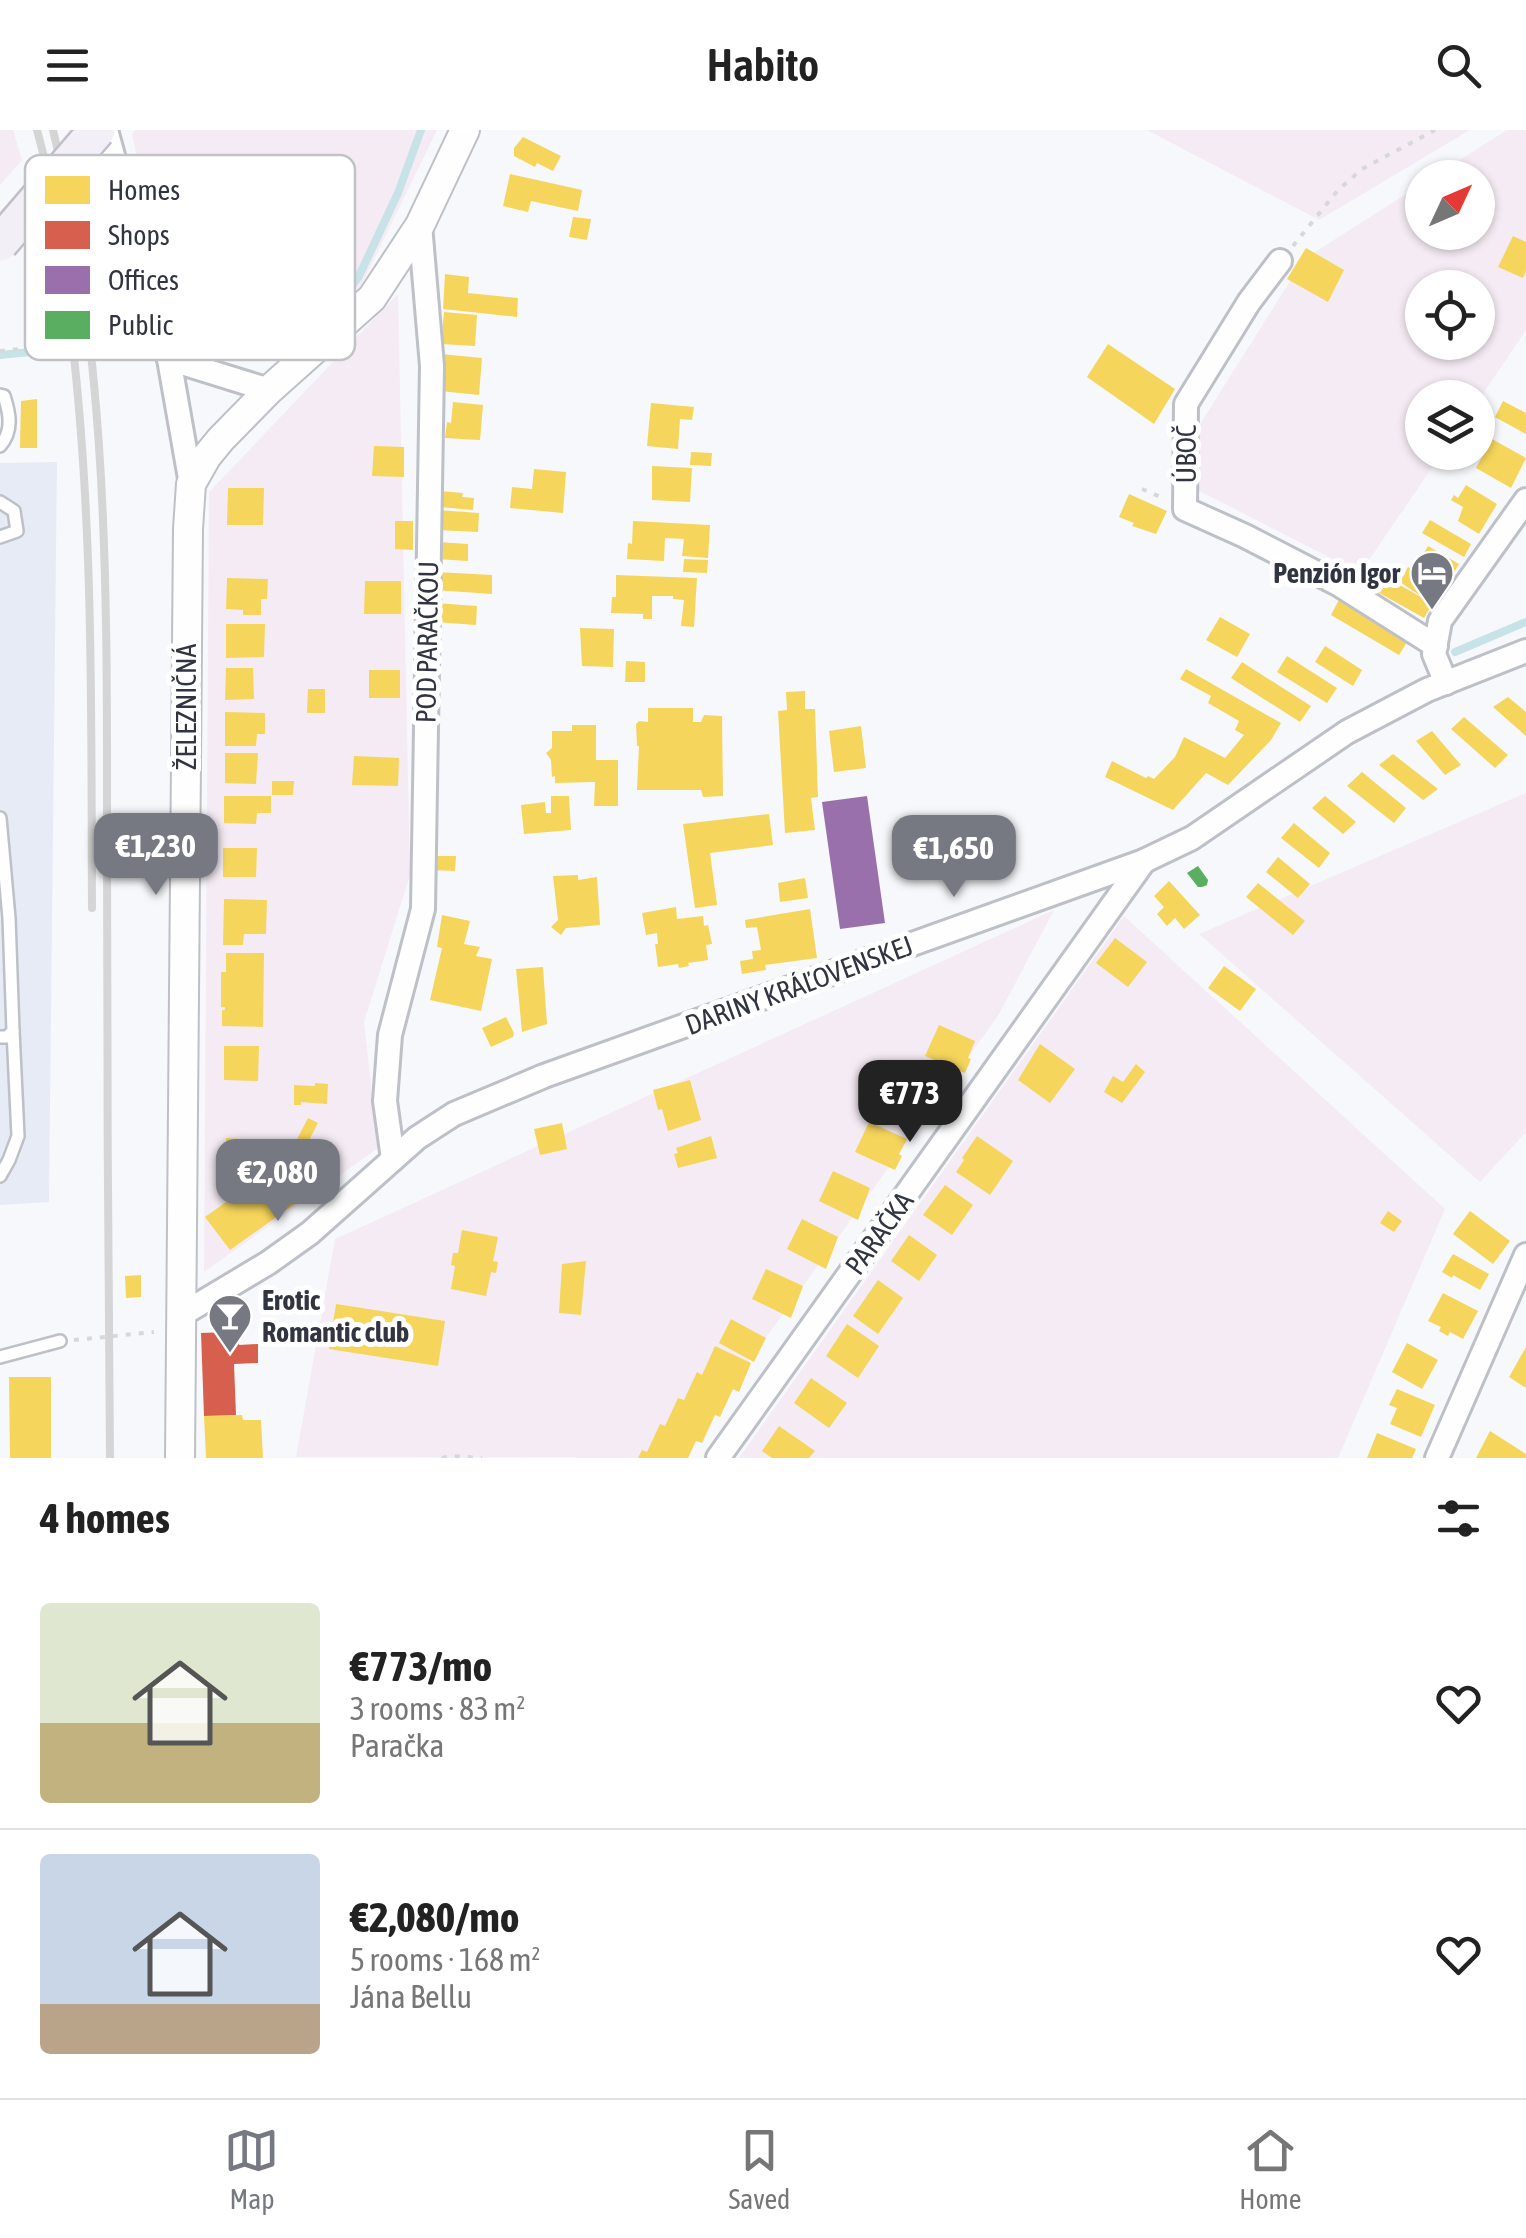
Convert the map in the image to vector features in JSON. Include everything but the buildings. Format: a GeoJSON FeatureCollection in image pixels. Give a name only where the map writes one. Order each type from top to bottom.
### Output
{"type":"FeatureCollection","features":[{"type":"Feature","properties":{"kind":"main road"},"geometry":{"type":"LineString","coordinates":[[76,155],[97,130]]}},
{"type":"Feature","properties":{"kind":"main road"},"geometry":{"type":"LineString","coordinates":[[0,243],[25,214]]}},
{"type":"Feature","properties":{"kind":"street"},"geometry":{"type":"LineString","coordinates":[[106,130],[113,155]]}},
{"type":"Feature","properties":{"kind":"street","name":"POD PARAČKOU"},"geometry":{"type":"LineString","coordinates":[[393,1160],[386,1101],[390,1035],[423,908],[432,366],[420,225],[464,130]]}},
{"type":"Feature","properties":{"kind":"street","name":"ŽELEZNIČNÁ"},"geometry":{"type":"LineString","coordinates":[[355,313],[372,298],[420,225]]}},
{"type":"Feature","properties":{"kind":"street","name":"ÚBOČ"},"geometry":{"type":"LineString","coordinates":[[1280,261],[1249,302],[1186,404],[1186,509],[1338,584],[1436,646]]}},
{"type":"Feature","properties":{"kind":"street"},"geometry":{"type":"LineString","coordinates":[[169,360],[191,484]]}},
{"type":"Feature","properties":{"kind":"street"},"geometry":{"type":"LineString","coordinates":[[172,360],[269,390]]}},
{"type":"Feature","properties":{"kind":"street","name":"ŽELEZNIČNÁ"},"geometry":{"type":"LineString","coordinates":[[180,1458],[191,484],[220,438],[303,360]]}},
{"type":"Feature","properties":{"kind":"street"},"geometry":{"type":"LineString","coordinates":[[1446,682],[1434,654],[1440,621],[1526,500]]}},
{"type":"Feature","properties":{"kind":"street","name":"DARINY KRÁĽOVENSKEJ"},"geometry":{"type":"LineString","coordinates":[[181,1323],[310,1233],[417,1138],[454,1114],[544,1076],[1144,862],[1192,838],[1347,732],[1446,682],[1526,651]]}},
{"type":"Feature","properties":{"kind":"street","name":"PARAČKA"},"geometry":{"type":"LineString","coordinates":[[718,1458],[1144,862]]}},
{"type":"Feature","properties":{"kind":"street"},"geometry":{"type":"LineString","coordinates":[[1437,1458],[1526,1255]]}},
{"type":"Feature","properties":{"kind":"lane"},"geometry":{"type":"LineString","coordinates":[[0,395],[4,396],[10,416],[6,439],[0,446]]}},
{"type":"Feature","properties":{"kind":"lane"},"geometry":{"type":"LineString","coordinates":[[0,502],[14,511],[18,531],[0,537]]}},
{"type":"Feature","properties":{"kind":"lane"},"geometry":{"type":"LineString","coordinates":[[0,818],[9,918],[18,1136],[0,1176]]}},
{"type":"Feature","properties":{"kind":"lane"},"geometry":{"type":"LineString","coordinates":[[0,1037],[7,1037],[14,1030]]}},
{"type":"Feature","properties":{"kind":"lane"},"geometry":{"type":"LineString","coordinates":[[0,1357],[60,1341]]}},
{"type":"Feature","properties":{"kind":"path"},"geometry":{"type":"LineString","coordinates":[[1280,261],[1338,190],[1362,168],[1435,130]]}},
{"type":"Feature","properties":{"kind":"path"},"geometry":{"type":"LineString","coordinates":[[0,352],[25,349]]}},
{"type":"Feature","properties":{"kind":"path"},"geometry":{"type":"LineString","coordinates":[[60,1341],[130,1334],[181,1323]]}},
{"type":"Feature","properties":{"kind":"path"},"geometry":{"type":"LineString","coordinates":[[442,1458],[482,1458]]}},
{"type":"Feature","properties":{"kind":"shaded area"},"geometry":{"type":"Polygon","coordinates":[[[0,130],[13,130],[22,160],[0,185],[0,130]]]}},
{"type":"Feature","properties":{"kind":"shaded area"},"geometry":{"type":"Polygon","coordinates":[[[135,130],[437,130],[360,288],[355,288],[355,155],[136,155],[132,134],[135,130]]]}},
{"type":"Feature","properties":{"kind":"shaded area"},"geometry":{"type":"Polygon","coordinates":[[[1147,130],[1470,130],[1420,160],[1405,160],[1405,169],[1319,220],[1147,130]]]}},
{"type":"Feature","properties":{"kind":"shaded area"},"geometry":{"type":"Polygon","coordinates":[[[1507,130],[1526,130],[1526,330],[1492,380],[1405,380],[1405,470],[1430,470],[1360,573],[1168,475],[1304,259],[1405,195],[1405,250],[1495,250],[1495,160],[1460,160],[1507,130]]]}},
{"type":"Feature","properties":{"kind":"shaded area"},"geometry":{"type":"Polygon","coordinates":[[[398,294],[410,875],[364,1022],[378,1148],[204,1272],[209,492],[335,360],[355,360],[355,339],[398,294]]]}},
{"type":"Feature","properties":{"kind":"shaded area"},"geometry":{"type":"Polygon","coordinates":[[[57,462],[49,1202],[0,1205],[0,463],[57,462]]]}},
{"type":"Feature","properties":{"kind":"shaded area"},"geometry":{"type":"Polygon","coordinates":[[[1526,793],[1526,1132],[1480,1182],[1199,934],[1526,793]]]}},
{"type":"Feature","properties":{"kind":"shaded area"},"geometry":{"type":"Polygon","coordinates":[[[1054,910],[998,1016],[679,1458],[296,1457],[335,1239],[1054,910]]]}},
{"type":"Feature","properties":{"kind":"shaded area"},"geometry":{"type":"Polygon","coordinates":[[[1124,916],[1445,1209],[1338,1458],[739,1458],[1124,916]]]}},
{"type":"Feature","properties":{"kind":"waterway"},"geometry":{"type":"LineString","coordinates":[[355,282],[398,193],[421,130]]}},
{"type":"Feature","properties":{"kind":"waterway"},"geometry":{"type":"LineString","coordinates":[[0,355],[25,352]]}},
{"type":"Feature","properties":{"kind":"waterway"},"geometry":{"type":"LineString","coordinates":[[1455,652],[1526,622]]}},
{"type":"Feature","properties":{"kind":"railway"},"geometry":{"type":"LineString","coordinates":[[37,130],[43,155]]}},
{"type":"Feature","properties":{"kind":"railway"},"geometry":{"type":"LineString","coordinates":[[53,130],[58,155]]}},
{"type":"Feature","properties":{"kind":"railway"},"geometry":{"type":"LineString","coordinates":[[74,360],[90,624],[92,908]]}},
{"type":"Feature","properties":{"kind":"railway"},"geometry":{"type":"LineString","coordinates":[[91,360],[101,486],[107,666],[110,1458]]}},
{"type":"Feature","properties":{"kind":"place","name":"Penzión Igor"},"geometry":{"type":"Point","coordinates":[1432,611]}},
{"type":"Feature","properties":{"kind":"place","name":"Erotic Romantic club"},"geometry":{"type":"Point","coordinates":[230,1354]}}]}
